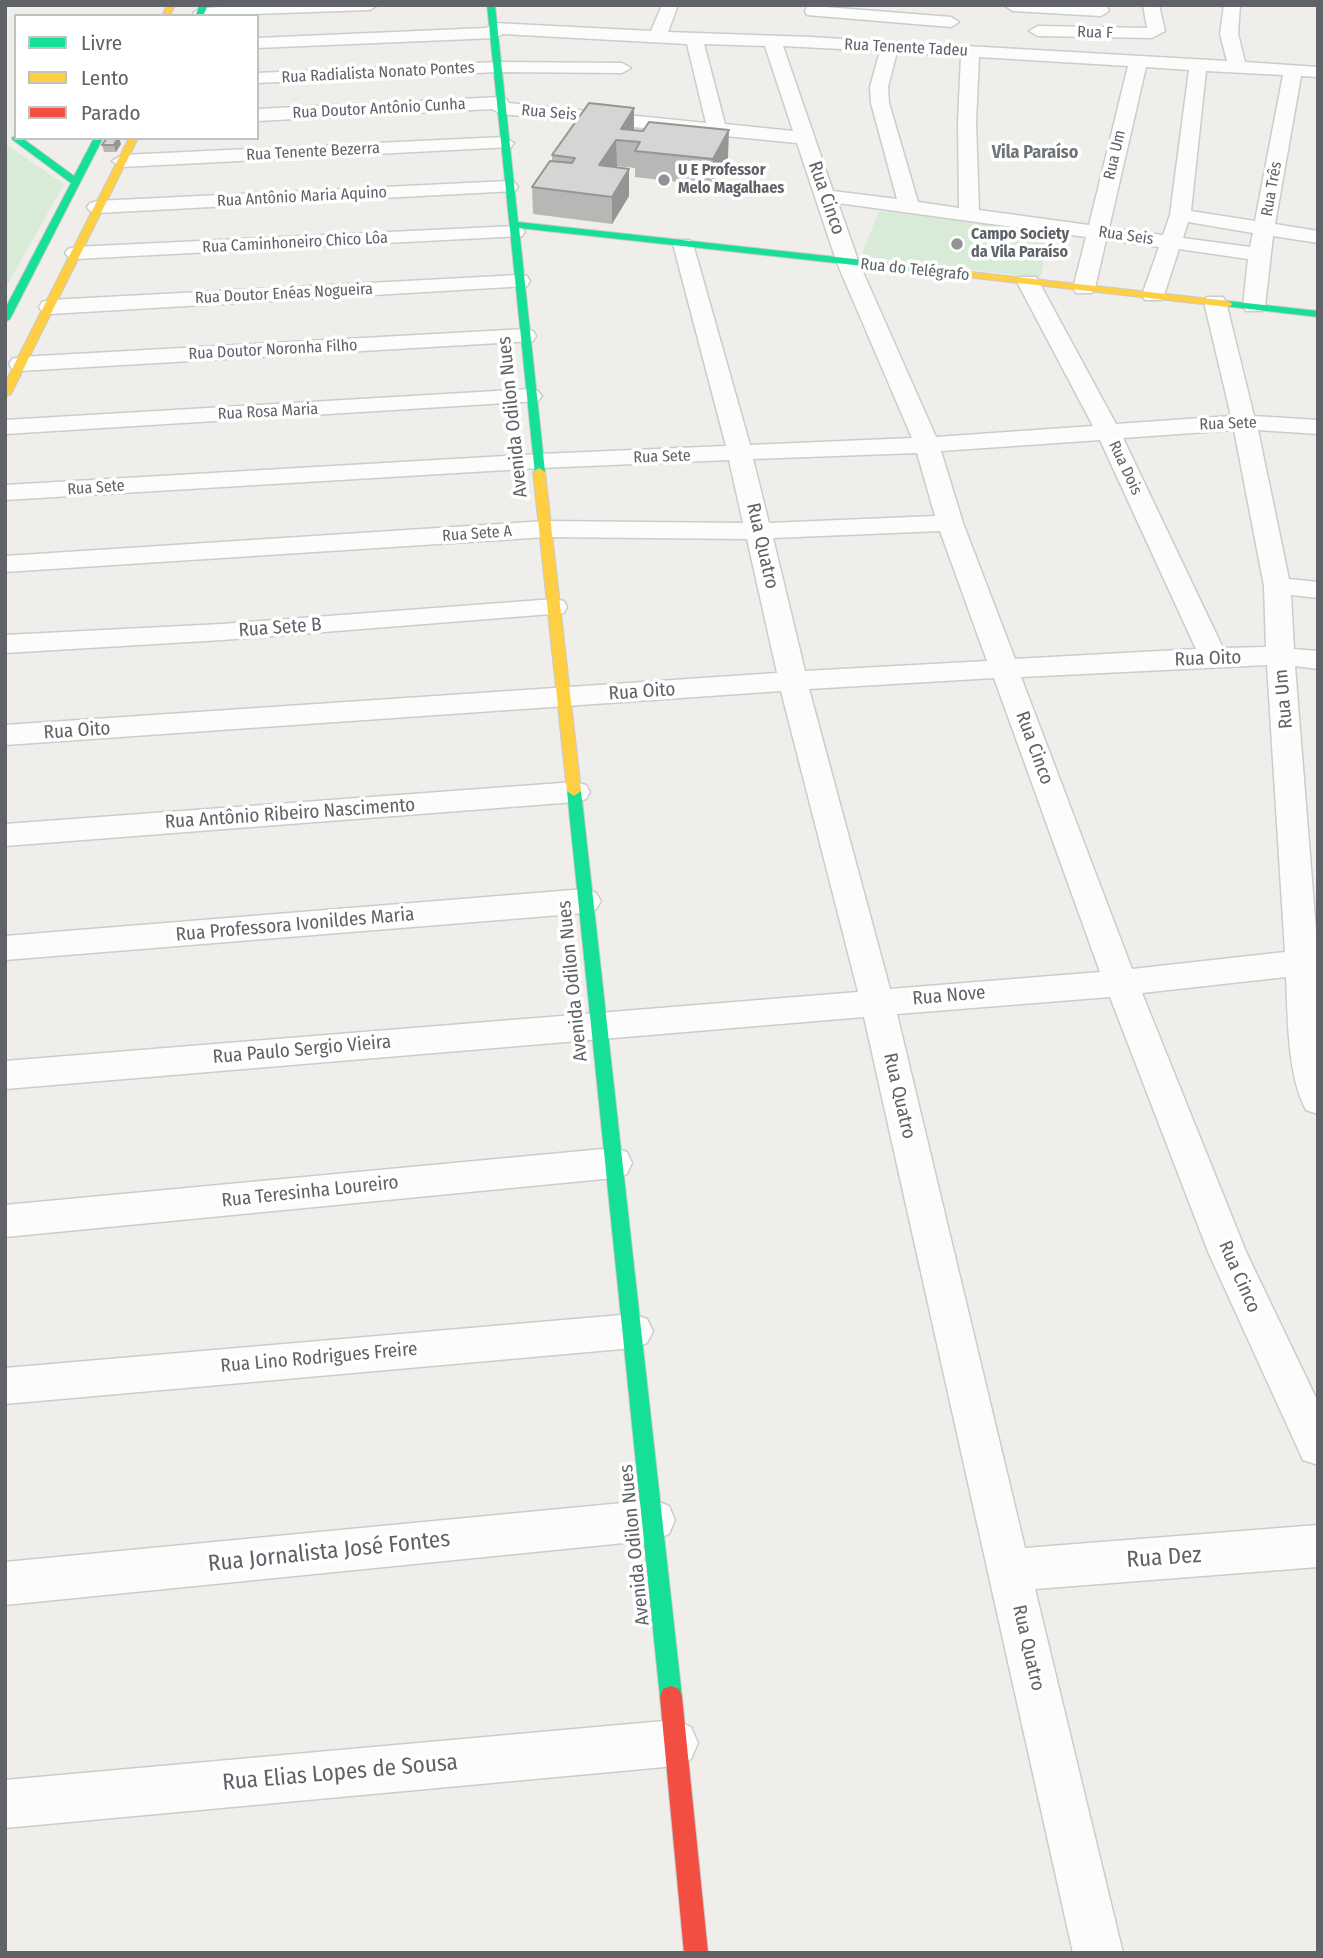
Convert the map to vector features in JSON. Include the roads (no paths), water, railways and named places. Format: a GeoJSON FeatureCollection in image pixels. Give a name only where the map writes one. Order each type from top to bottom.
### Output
{"type":"FeatureCollection","features":[{"type":"Feature","properties":{"kind":"street"},"geometry":{"type":"LineString","coordinates":[[201,11],[370,5]]}},
{"type":"Feature","properties":{"kind":"street","name":"Avenida Odilon Nues"},"geometry":{"type":"LineString","coordinates":[[491,5],[530,396],[540,461],[598,1025],[654,1520],[696,1953]]}},
{"type":"Feature","properties":{"kind":"street"},"geometry":{"type":"LineString","coordinates":[[658,37],[670,5]]}},
{"type":"Feature","properties":{"kind":"street"},"geometry":{"type":"LineString","coordinates":[[1231,5],[1229,34],[1238,68]]}},
{"type":"Feature","properties":{"kind":"street"},"geometry":{"type":"LineString","coordinates":[[1012,6],[1141,11]]}},
{"type":"Feature","properties":{"kind":"street"},"geometry":{"type":"LineString","coordinates":[[1012,6],[1038,31],[1059,57]]}},
{"type":"Feature","properties":{"kind":"street"},"geometry":{"type":"LineString","coordinates":[[810,42],[814,8],[952,14],[951,51]]}},
{"type":"Feature","properties":{"kind":"street","name":"Rua F"},"geometry":{"type":"LineString","coordinates":[[1038,31],[1156,31],[1141,11]]}},
{"type":"Feature","properties":{"kind":"street","name":"Rua Tenente Tadeu"},"geometry":{"type":"LineString","coordinates":[[494,31],[810,42],[1318,72]]}},
{"type":"Feature","properties":{"kind":"street","name":"Rua Radialista Nonato Pontes"},"geometry":{"type":"LineString","coordinates":[[259,43],[494,31]]}},
{"type":"Feature","properties":{"kind":"street"},"geometry":{"type":"LineString","coordinates":[[498,67],[562,65],[623,74],[621,35]]}},
{"type":"Feature","properties":{"kind":"street"},"geometry":{"type":"LineString","coordinates":[[694,39],[717,130]]}},
{"type":"Feature","properties":{"kind":"street","name":"Rua Cinco"},"geometry":{"type":"LineString","coordinates":[[772,41],[848,263],[927,445],[950,523],[1121,983],[1228,1254],[1318,1446]]}},
{"type":"Feature","properties":{"kind":"street"},"geometry":{"type":"LineString","coordinates":[[890,47],[881,79],[880,103],[909,206]]}},
{"type":"Feature","properties":{"kind":"street"},"geometry":{"type":"LineString","coordinates":[[969,214],[967,122],[970,52]]}},
{"type":"Feature","properties":{"kind":"street","name":"Rua Um"},"geometry":{"type":"LineString","coordinates":[[1084,288],[1138,62]]}},
{"type":"Feature","properties":{"kind":"street"},"geometry":{"type":"LineString","coordinates":[[562,65],[563,102]]}},
{"type":"Feature","properties":{"kind":"street"},"geometry":{"type":"LineString","coordinates":[[1153,295],[1180,215],[1198,66]]}},
{"type":"Feature","properties":{"kind":"street","name":"Rua Radialista Nonato Pontes"},"geometry":{"type":"LineString","coordinates":[[259,78],[498,67]]}},
{"type":"Feature","properties":{"kind":"street","name":"Rua Três"},"geometry":{"type":"LineString","coordinates":[[1254,306],[1259,254],[1293,72]]}},
{"type":"Feature","properties":{"kind":"street","name":"Rua Seis"},"geometry":{"type":"LineString","coordinates":[[501,106],[563,102],[717,130],[805,138]]}},
{"type":"Feature","properties":{"kind":"street","name":"Rua Doutor Antônio Cunha"},"geometry":{"type":"LineString","coordinates":[[259,115],[501,106]]}},
{"type":"Feature","properties":{"kind":"street"},"geometry":{"type":"LineString","coordinates":[[19,140],[76,181]]}},
{"type":"Feature","properties":{"kind":"street"},"geometry":{"type":"LineString","coordinates":[[5,319],[98,140]]}},
{"type":"Feature","properties":{"kind":"street"},"geometry":{"type":"LineString","coordinates":[[5,394],[133,140]]}},
{"type":"Feature","properties":{"kind":"street","name":"Rua Tenente Bezerra"},"geometry":{"type":"LineString","coordinates":[[122,161],[504,144]]}},
{"type":"Feature","properties":{"kind":"street","name":"Rua Antônio Maria Aquino"},"geometry":{"type":"LineString","coordinates":[[97,207],[508,187]]}},
{"type":"Feature","properties":{"kind":"street","name":"Rua Seis"},"geometry":{"type":"LineString","coordinates":[[827,196],[1259,254]]}},
{"type":"Feature","properties":{"kind":"street"},"geometry":{"type":"LineString","coordinates":[[1180,215],[1318,236]]}},
{"type":"Feature","properties":{"kind":"street","name":"Rua do Telégrafo"},"geometry":{"type":"LineString","coordinates":[[514,228],[1318,314]]}},
{"type":"Feature","properties":{"kind":"street","name":"Rua Caminhoneiro Chico Lôa"},"geometry":{"type":"LineString","coordinates":[[75,253],[514,228]]}},
{"type":"Feature","properties":{"kind":"street","name":"Rua Quatro"},"geometry":{"type":"LineString","coordinates":[[683,244],[740,454],[793,681],[877,1002],[1098,1953]]}},
{"type":"Feature","properties":{"kind":"street","name":"Rua Doutor Enéas Nogueira"},"geometry":{"type":"LineString","coordinates":[[50,307],[519,281]]}},
{"type":"Feature","properties":{"kind":"street","name":"Rua Dois"},"geometry":{"type":"LineString","coordinates":[[1028,282],[1108,431],[1213,657]]}},
{"type":"Feature","properties":{"kind":"street","name":"Rua Um"},"geometry":{"type":"LineString","coordinates":[[1216,302],[1244,422],[1277,586],[1280,656],[1305,795],[1300,963],[1312,1038],[1318,1100]]}},
{"type":"Feature","properties":{"kind":"street"},"geometry":{"type":"LineString","coordinates":[[5,334],[34,334]]}},
{"type":"Feature","properties":{"kind":"street","name":"Rua Doutor Noronha Filho"},"geometry":{"type":"LineString","coordinates":[[20,364],[525,336]]}},
{"type":"Feature","properties":{"kind":"street","name":"Rua Rosa Maria"},"geometry":{"type":"LineString","coordinates":[[5,428],[530,396]]}},
{"type":"Feature","properties":{"kind":"street","name":"Rua Sete"},"geometry":{"type":"LineString","coordinates":[[5,493],[540,461],[927,445],[1244,422],[1318,427]]}},
{"type":"Feature","properties":{"kind":"street","name":"Rua Sete A"},"geometry":{"type":"LineString","coordinates":[[5,564],[546,529],[758,531],[950,523]]}},
{"type":"Feature","properties":{"kind":"street"},"geometry":{"type":"LineString","coordinates":[[1277,586],[1318,590]]}},
{"type":"Feature","properties":{"kind":"street","name":"Rua Sete B"},"geometry":{"type":"LineString","coordinates":[[5,644],[222,632],[554,607]]}},
{"type":"Feature","properties":{"kind":"street"},"geometry":{"type":"LineString","coordinates":[[1280,656],[1318,660]]}},
{"type":"Feature","properties":{"kind":"street","name":"Rua Oito"},"geometry":{"type":"LineString","coordinates":[[5,735],[793,681],[1005,671],[1213,657],[1280,656]]}},
{"type":"Feature","properties":{"kind":"street","name":"Rua Antônio Ribeiro Nascimento"},"geometry":{"type":"LineString","coordinates":[[5,835],[575,792]]}},
{"type":"Feature","properties":{"kind":"street","name":"Rua Professora Ivonildes Maria"},"geometry":{"type":"LineString","coordinates":[[5,948],[585,901]]}},
{"type":"Feature","properties":{"kind":"street","name":"Rua Nove"},"geometry":{"type":"LineString","coordinates":[[598,1025],[1121,983],[1300,963]]}},
{"type":"Feature","properties":{"kind":"street","name":"Rua Paulo Sergio Vieira"},"geometry":{"type":"LineString","coordinates":[[5,1075],[598,1025]]}},
{"type":"Feature","properties":{"kind":"street","name":"Rua Teresinha Loureiro"},"geometry":{"type":"LineString","coordinates":[[5,1221],[614,1163]]}},
{"type":"Feature","properties":{"kind":"street","name":"Rua Lino Rodrigues Freire"},"geometry":{"type":"LineString","coordinates":[[5,1386],[633,1331]]}},
{"type":"Feature","properties":{"kind":"street","name":"Rua Jornalista José Fontes"},"geometry":{"type":"LineString","coordinates":[[5,1584],[654,1520]]}},
{"type":"Feature","properties":{"kind":"street","name":"Rua Dez"},"geometry":{"type":"LineString","coordinates":[[1010,1570],[1318,1546]]}},
{"type":"Feature","properties":{"kind":"street","name":"Rua Elias Lopes de Sousa"},"geometry":{"type":"LineString","coordinates":[[5,1804],[675,1743]]}},
{"type":"Feature","properties":{"kind":"place","name":"U E Professor Melo Magalhaes"},"geometry":{"type":"Point","coordinates":[664,180]}},
{"type":"Feature","properties":{"kind":"place","name":"Campo Society da Vila Paraíso"},"geometry":{"type":"Point","coordinates":[957,244]}},
{"type":"Feature","properties":{"kind":"district","name":"Vila Paraíso"},"geometry":{"type":"Point","coordinates":[1035,153]}}]}
